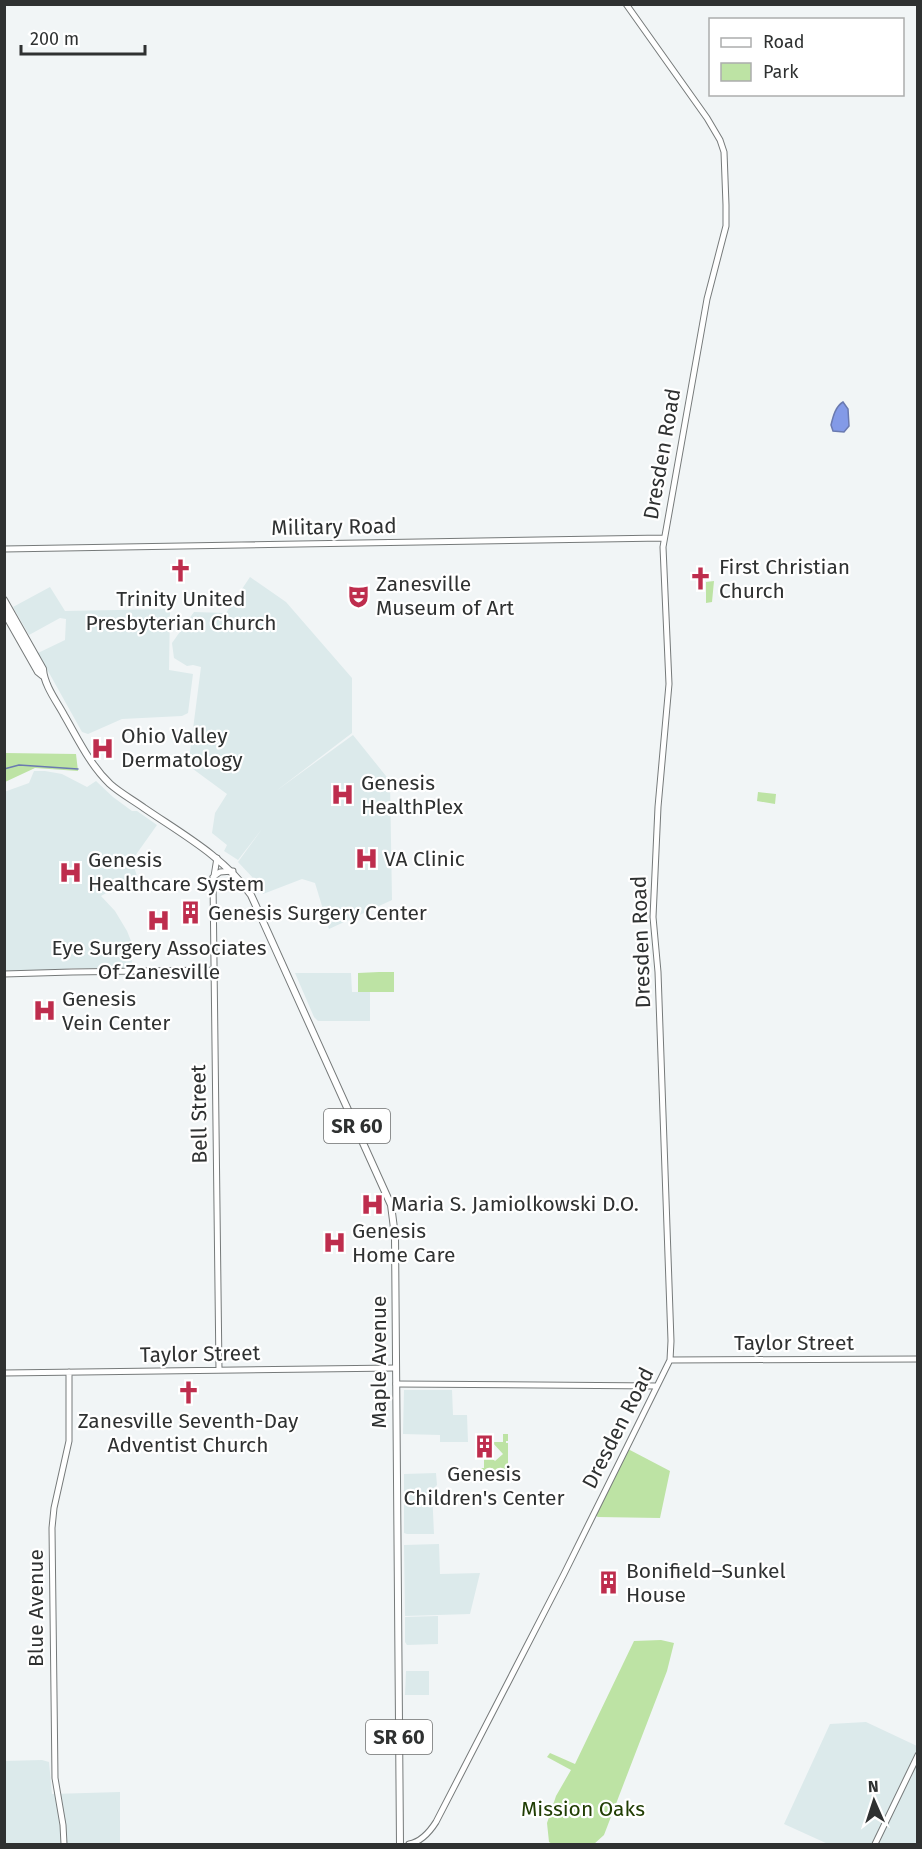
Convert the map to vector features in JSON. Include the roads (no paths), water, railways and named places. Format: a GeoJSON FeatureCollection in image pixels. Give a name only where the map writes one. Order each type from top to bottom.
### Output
{"type":"FeatureCollection","features":[{"type":"Feature","properties":{"kind":"main road","name":"Maple Avenue"},"geometry":{"type":"LineString","coordinates":[[4,600],[43,669],[43,676]]}},
{"type":"Feature","properties":{"kind":"main road","name":"Maple Avenue"},"geometry":{"type":"LineString","coordinates":[[4,612],[38,672],[43,676],[88,758],[103,776],[116,788],[217,858],[233,871],[248,889],[391,1204],[395,1236],[400,1845]]}},
{"type":"Feature","properties":{"kind":"street","name":"Dresden Road"},"geometry":{"type":"LineString","coordinates":[[409,1845],[426,1836],[436,1822],[564,1574],[670,1360],[659,986],[653,917],[658,807],[669,684],[663,538],[707,299],[726,226],[725,157],[720,140],[707,118],[626,4]]}},
{"type":"Feature","properties":{"kind":"street","name":"Military Road"},"geometry":{"type":"LineString","coordinates":[[4,549],[663,538]]}},
{"type":"Feature","properties":{"kind":"street","name":"Bell Street"},"geometry":{"type":"LineString","coordinates":[[217,858],[213,877],[219,1370]]}},
{"type":"Feature","properties":{"kind":"street"},"geometry":{"type":"LineString","coordinates":[[213,877],[220,872],[233,871]]}},
{"type":"Feature","properties":{"kind":"street"},"geometry":{"type":"LineString","coordinates":[[4,974],[214,970]]}},
{"type":"Feature","properties":{"kind":"street","name":"Taylor Street"},"geometry":{"type":"LineString","coordinates":[[670,1360],[918,1359]]}},
{"type":"Feature","properties":{"kind":"street","name":"Taylor Street"},"geometry":{"type":"LineString","coordinates":[[4,1373],[396,1368]]}},
{"type":"Feature","properties":{"kind":"street","name":"Blue Avenue"},"geometry":{"type":"LineString","coordinates":[[64,1845],[55,1778],[52,1528],[54,1508],[69,1441],[69,1372]]}},
{"type":"Feature","properties":{"kind":"street"},"geometry":{"type":"LineString","coordinates":[[396,1384],[657,1386]]}},
{"type":"Feature","properties":{"kind":"street"},"geometry":{"type":"LineString","coordinates":[[875,1845],[918,1755]]}},
{"type":"Feature","properties":{"kind":"water"},"geometry":{"type":"Polygon","coordinates":[[[843,402],[848,409],[849,426],[844,432],[833,431],[831,425],[834,416],[843,402]]]}},
{"type":"Feature","properties":{"kind":"waterway"},"geometry":{"type":"LineString","coordinates":[[4,769],[19,765],[78,769]]}},
{"type":"Feature","properties":{"kind":"place","name":"Trinity United Presbyterian Church"},"geometry":{"type":"Point","coordinates":[181,571]}},
{"type":"Feature","properties":{"kind":"place","name":"First Christian Church"},"geometry":{"type":"Point","coordinates":[701,579]}},
{"type":"Feature","properties":{"kind":"place","name":"Zanesville Museum of Art"},"geometry":{"type":"Point","coordinates":[358,596]}},
{"type":"Feature","properties":{"kind":"place","name":"Ohio Valley Dermatology"},"geometry":{"type":"Point","coordinates":[103,748]}},
{"type":"Feature","properties":{"kind":"place","name":"Genesis HealthPlex"},"geometry":{"type":"Point","coordinates":[343,795]}},
{"type":"Feature","properties":{"kind":"place","name":"VA Clinic"},"geometry":{"type":"Point","coordinates":[366,859]}},
{"type":"Feature","properties":{"kind":"place","name":"Genesis Healthcare System"},"geometry":{"type":"Point","coordinates":[70,872]}},
{"type":"Feature","properties":{"kind":"place","name":"Genesis Surgery Center"},"geometry":{"type":"Point","coordinates":[190,913]}},
{"type":"Feature","properties":{"kind":"place","name":"Eye Surgery Associates Of Zanesville"},"geometry":{"type":"Point","coordinates":[159,920]}},
{"type":"Feature","properties":{"kind":"place","name":"Genesis Vein Center"},"geometry":{"type":"Point","coordinates":[44,1011]}},
{"type":"Feature","properties":{"kind":"place","name":"Maria S. Jamiolkowski D.O."},"geometry":{"type":"Point","coordinates":[373,1204]}},
{"type":"Feature","properties":{"kind":"place","name":"Genesis Home Care"},"geometry":{"type":"Point","coordinates":[334,1243]}},
{"type":"Feature","properties":{"kind":"place","name":"Zanesville Seventh-Day Adventist Church"},"geometry":{"type":"Point","coordinates":[188,1393]}},
{"type":"Feature","properties":{"kind":"place","name":"Genesis Children's Center"},"geometry":{"type":"Point","coordinates":[484,1446]}},
{"type":"Feature","properties":{"kind":"place","name":"Bonifield–Sunkel House"},"geometry":{"type":"Point","coordinates":[608,1583]}},
{"type":"Feature","properties":{"kind":"park label","name":"Mission Oaks"},"geometry":{"type":"Point","coordinates":[583,1809]}}]}
